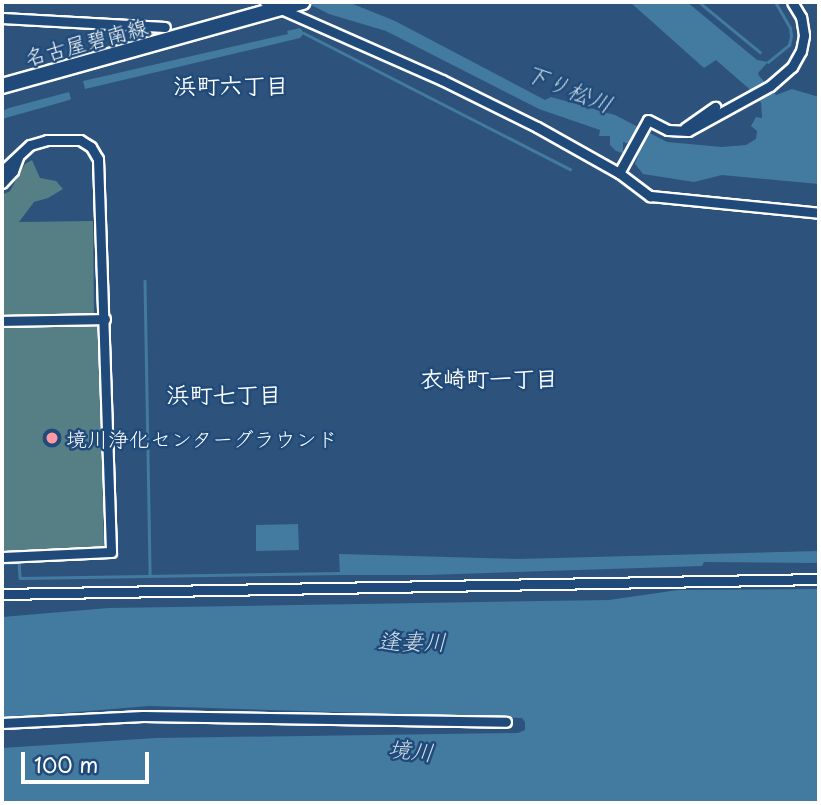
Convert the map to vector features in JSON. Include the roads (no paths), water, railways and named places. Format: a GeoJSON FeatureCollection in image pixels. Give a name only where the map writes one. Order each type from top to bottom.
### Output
{"type":"FeatureCollection","features":[{"type":"Feature","properties":{"kind":"main road","name":"名古屋碧南線"},"geometry":{"type":"LineString","coordinates":[[2,86],[283,4]]}},
{"type":"Feature","properties":{"kind":"street"},"geometry":{"type":"LineString","coordinates":[[620,170],[648,120],[678,133],[688,131],[770,86],[792,67],[801,51],[804,35],[801,17],[792,2]]}},
{"type":"Feature","properties":{"kind":"street"},"geometry":{"type":"LineString","coordinates":[[283,4],[620,170],[650,196],[819,213]]}},
{"type":"Feature","properties":{"kind":"street"},"geometry":{"type":"LineString","coordinates":[[2,18],[165,27]]}},
{"type":"Feature","properties":{"kind":"street"},"geometry":{"type":"LineString","coordinates":[[678,133],[715,107]]}},
{"type":"Feature","properties":{"kind":"street"},"geometry":{"type":"LineString","coordinates":[[2,170],[30,145],[47,140],[80,141],[91,147],[95,153],[100,177],[111,552],[2,557]]}},
{"type":"Feature","properties":{"kind":"street"},"geometry":{"type":"LineString","coordinates":[[2,183],[13,171],[18,156]]}},
{"type":"Feature","properties":{"kind":"street"},"geometry":{"type":"LineString","coordinates":[[2,321],[105,319]]}},
{"type":"Feature","properties":{"kind":"street"},"geometry":{"type":"LineString","coordinates":[[2,594],[819,579]]}},
{"type":"Feature","properties":{"kind":"street"},"geometry":{"type":"LineString","coordinates":[[2,723],[143,716],[506,722]]}},
{"type":"Feature","properties":{"kind":"water"},"geometry":{"type":"Polygon","coordinates":[[[305,2],[347,2],[358,6],[395,21],[545,100],[551,97],[615,115],[667,142],[722,147],[746,145],[756,139],[757,131],[751,126],[756,117],[762,118],[761,101],[792,89],[819,97],[819,184],[722,175],[694,182],[643,174],[635,164],[641,147],[623,142],[623,153],[616,151],[610,145],[610,136],[599,136],[600,130],[539,109],[386,31],[329,14],[305,2]]]}},
{"type":"Feature","properties":{"kind":"water"},"geometry":{"type":"Polygon","coordinates":[[[630,2],[687,2],[757,60],[768,62],[758,73],[762,85],[753,89],[751,85],[747,87],[716,60],[704,68],[630,2]]]}},
{"type":"Feature","properties":{"kind":"water"},"geometry":{"type":"Polygon","coordinates":[[[300,28],[304,33],[300,38],[85,89],[83,81],[288,34],[287,31],[300,28]]]}},
{"type":"Feature","properties":{"kind":"water"},"geometry":{"type":"Polygon","coordinates":[[[69,92],[71,99],[2,119],[2,111],[9,108],[69,92]]]}},
{"type":"Feature","properties":{"kind":"water"},"geometry":{"type":"Polygon","coordinates":[[[298,524],[299,550],[256,551],[256,525],[298,524]]]}},
{"type":"Feature","properties":{"kind":"water"},"geometry":{"type":"Polygon","coordinates":[[[819,551],[819,563],[704,562],[702,566],[428,575],[340,575],[339,554],[517,559],[819,551]]]}},
{"type":"Feature","properties":{"kind":"water"},"geometry":{"type":"Polygon","coordinates":[[[819,589],[819,803],[2,803],[2,748],[156,738],[518,733],[525,730],[525,722],[522,718],[149,706],[2,718],[2,617],[109,608],[609,600],[678,590],[819,589]]]}},
{"type":"Feature","properties":{"kind":"waterway"},"geometry":{"type":"LineString","coordinates":[[699,2],[760,52]]}},
{"type":"Feature","properties":{"kind":"waterway"},"geometry":{"type":"LineString","coordinates":[[768,62],[789,45],[791,36],[790,28],[775,2]]}},
{"type":"Feature","properties":{"kind":"waterway"},"geometry":{"type":"LineString","coordinates":[[304,33],[570,169]]}},
{"type":"Feature","properties":{"kind":"waterway"},"geometry":{"type":"LineString","coordinates":[[743,70],[782,114]]}},
{"type":"Feature","properties":{"kind":"waterway"},"geometry":{"type":"LineString","coordinates":[[145,281],[150,575]]}},
{"type":"Feature","properties":{"kind":"waterway"},"geometry":{"type":"LineString","coordinates":[[2,563],[19,562],[20,578],[341,573]]}},
{"type":"Feature","properties":{"kind":"place","name":"境川浄化センターグラウンド"},"geometry":{"type":"Point","coordinates":[52,438]}},
{"type":"Feature","properties":{"kind":"district","name":"浜町六丁目"},"geometry":{"type":"Point","coordinates":[231,85]}},
{"type":"Feature","properties":{"kind":"district","name":"衣崎町一丁目"},"geometry":{"type":"Point","coordinates":[489,378]}},
{"type":"Feature","properties":{"kind":"district","name":"浜町七丁目"},"geometry":{"type":"Point","coordinates":[224,394]}},
{"type":"Feature","properties":{"kind":"water label","name":"下り松川"},"geometry":{"type":"Point","coordinates":[569,88]}},
{"type":"Feature","properties":{"kind":"water label","name":"逢妻川"},"geometry":{"type":"Point","coordinates":[412,641]}},
{"type":"Feature","properties":{"kind":"water label","name":"境川"},"geometry":{"type":"Point","coordinates":[411,750]}}]}
